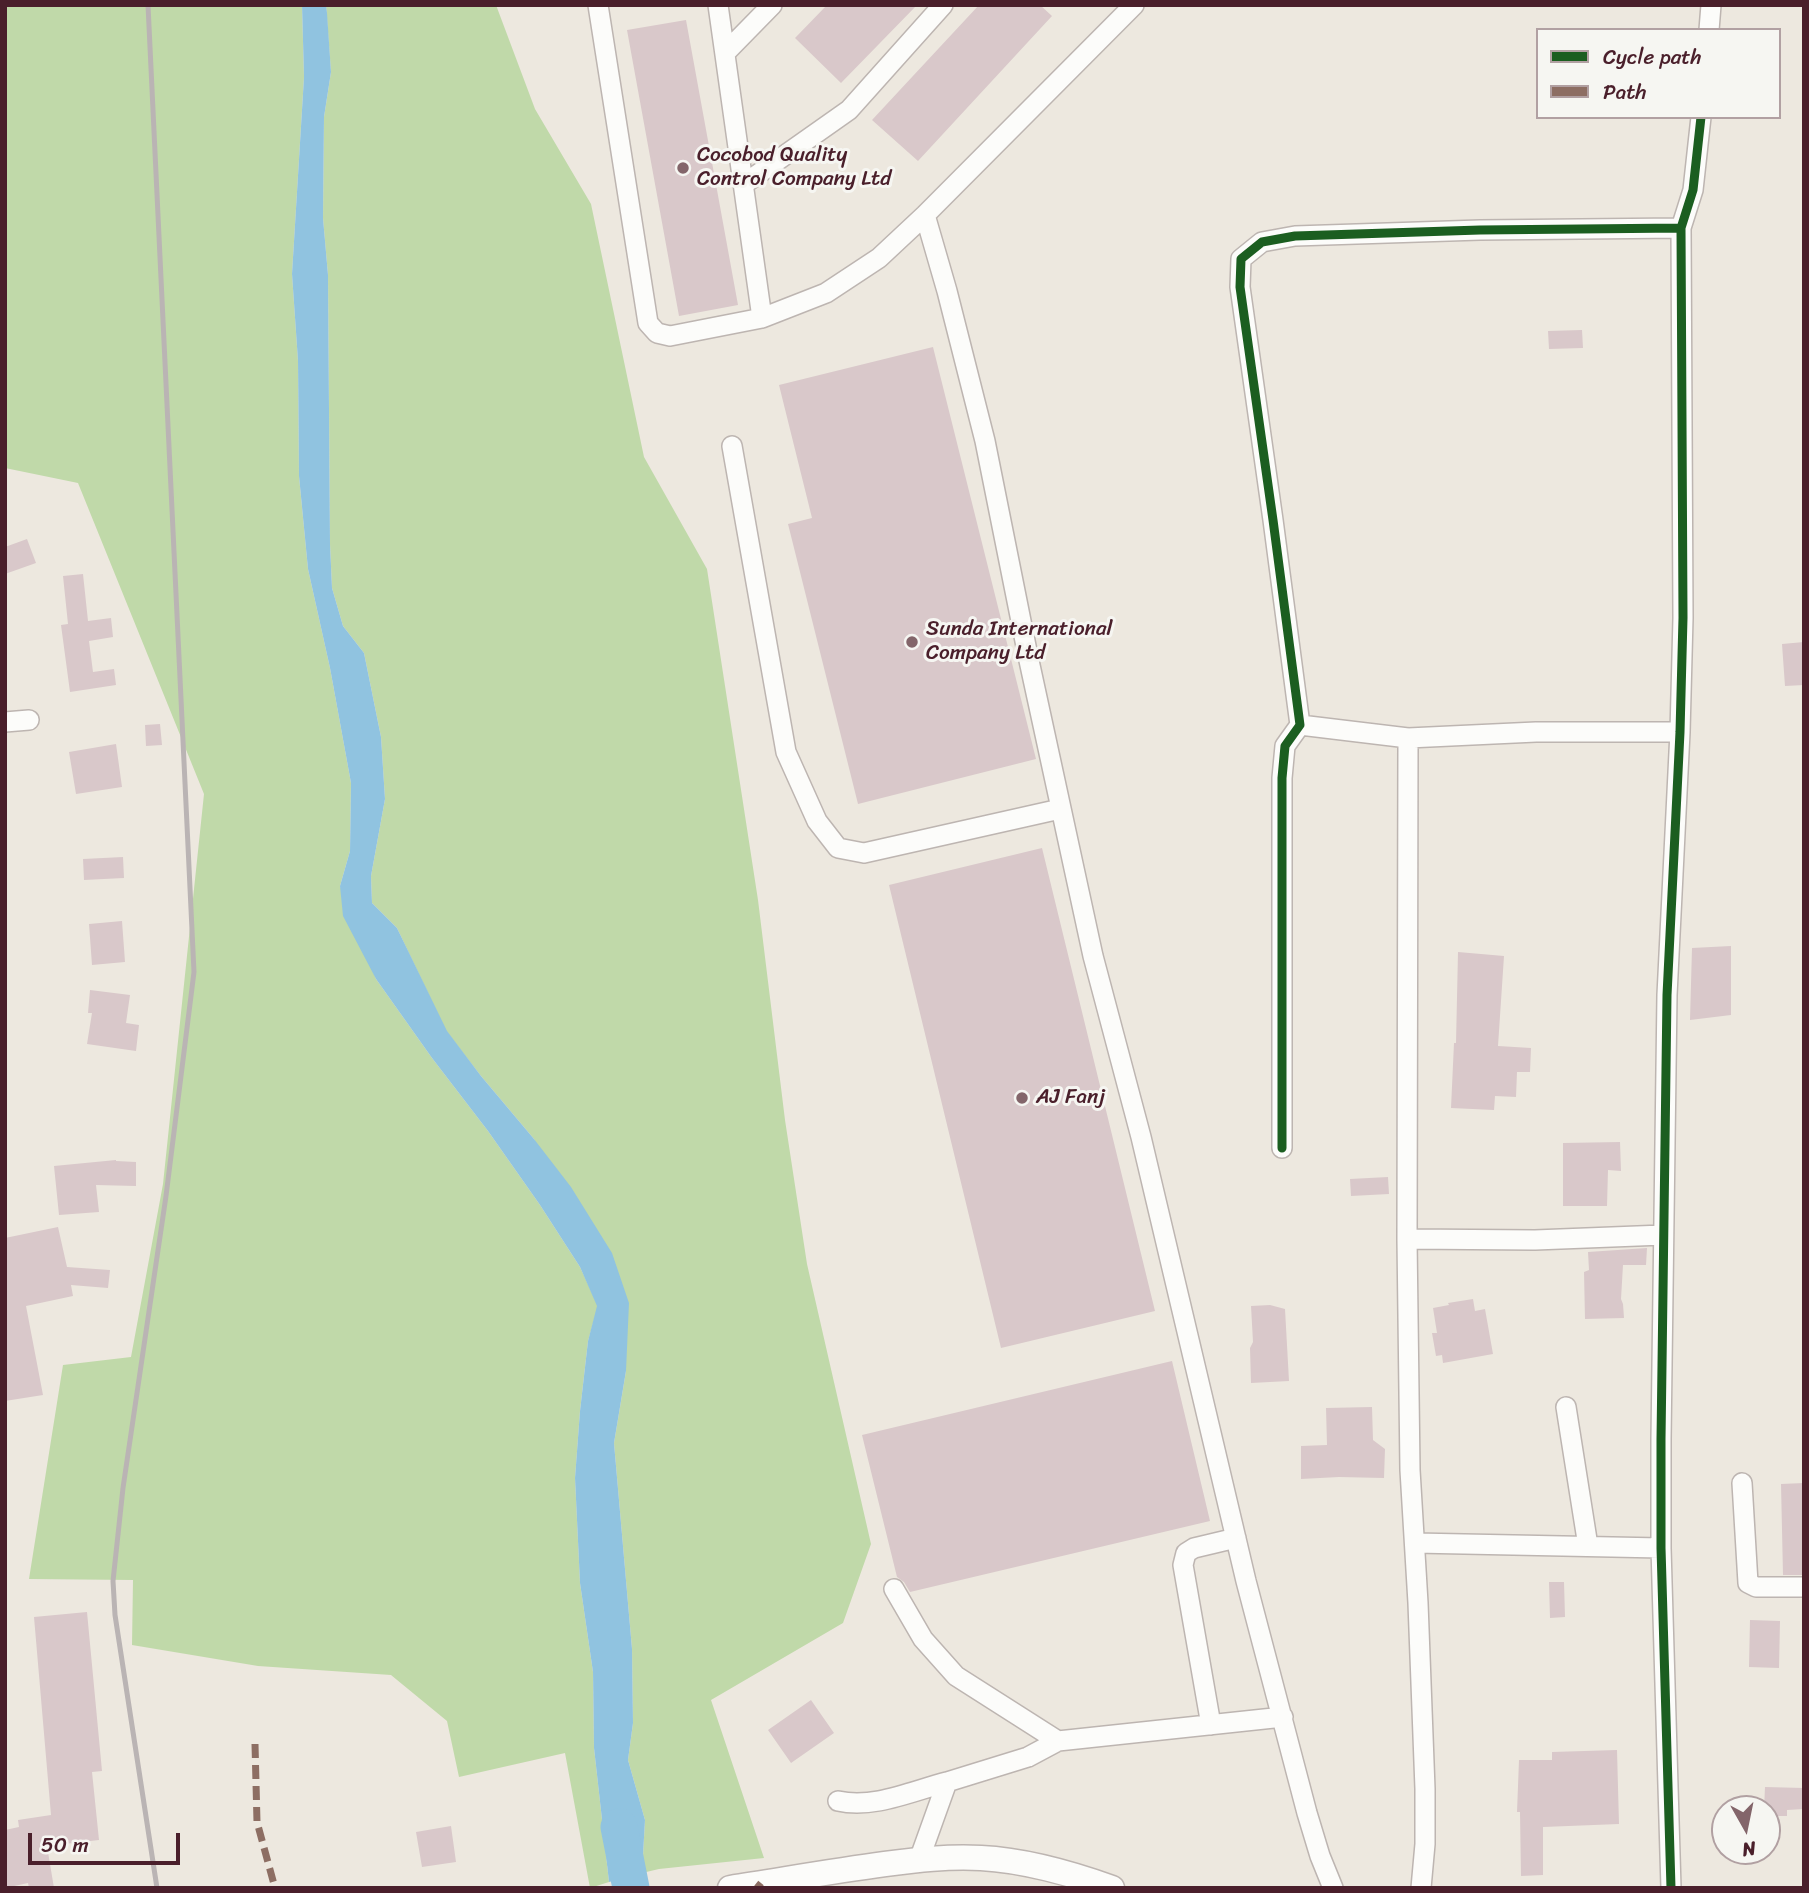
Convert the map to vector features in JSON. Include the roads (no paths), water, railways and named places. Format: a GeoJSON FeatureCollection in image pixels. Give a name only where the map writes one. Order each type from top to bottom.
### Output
{"type":"FeatureCollection","features":[{"type":"Feature","properties":{"kind":"main road"},"geometry":{"type":"LineString","coordinates":[[730,1888],[800,1882],[919,1860],[981,1858],[1021,1864],[1112,1888]]}},
{"type":"Feature","properties":{"kind":"street"},"geometry":{"type":"LineString","coordinates":[[598,5],[648,323],[657,333],[670,336],[762,318],[826,293],[879,258],[1134,5]]}},
{"type":"Feature","properties":{"kind":"street"},"geometry":{"type":"LineString","coordinates":[[718,5],[762,318]]}},
{"type":"Feature","properties":{"kind":"street"},"geometry":{"type":"LineString","coordinates":[[725,53],[772,5]]}},
{"type":"Feature","properties":{"kind":"street"},"geometry":{"type":"LineString","coordinates":[[744,184],[849,110],[943,5]]}},
{"type":"Feature","properties":{"kind":"street"},"geometry":{"type":"LineString","coordinates":[[1709,28],[1711,5]]}},
{"type":"Feature","properties":{"kind":"street"},"geometry":{"type":"LineString","coordinates":[[1671,1888],[1661,1548],[1662,1235],[1667,995],[1683,618],[1681,228],[1693,190],[1701,119]]}},
{"type":"Feature","properties":{"kind":"street"},"geometry":{"type":"LineString","coordinates":[[925,215],[985,440],[1060,809],[1093,956],[1141,1138],[1236,1538],[1310,1824],[1333,1888]]}},
{"type":"Feature","properties":{"kind":"street"},"geometry":{"type":"LineString","coordinates":[[1282,1148],[1282,778],[1284,746],[1300,725],[1240,287],[1241,260],[1262,242],[1295,236],[1480,230],[1681,228]]}},
{"type":"Feature","properties":{"kind":"street"},"geometry":{"type":"LineString","coordinates":[[732,446],[786,752],[817,821],[838,848],[864,853],[1060,809]]}},
{"type":"Feature","properties":{"kind":"street"},"geometry":{"type":"LineString","coordinates":[[5,722],[29,720]]}},
{"type":"Feature","properties":{"kind":"street"},"geometry":{"type":"LineString","coordinates":[[1300,725],[1408,738],[1536,732],[1680,732]]}},
{"type":"Feature","properties":{"kind":"street"},"geometry":{"type":"LineString","coordinates":[[1408,738],[1407,1239],[1410,1470],[1425,1789],[1425,1844],[1421,1888]]}},
{"type":"Feature","properties":{"kind":"street"},"geometry":{"type":"LineString","coordinates":[[1407,1239],[1535,1240],[1662,1235]]}},
{"type":"Feature","properties":{"kind":"street"},"geometry":{"type":"LineString","coordinates":[[1566,1407],[1588,1546]]}},
{"type":"Feature","properties":{"kind":"street"},"geometry":{"type":"LineString","coordinates":[[1742,1483],[1748,1583],[1756,1587],[1804,1587]]}},
{"type":"Feature","properties":{"kind":"street"},"geometry":{"type":"LineString","coordinates":[[1211,1726],[1183,1565],[1186,1553],[1194,1548],[1236,1538]]}},
{"type":"Feature","properties":{"kind":"street"},"geometry":{"type":"LineString","coordinates":[[1415,1543],[1661,1548]]}},
{"type":"Feature","properties":{"kind":"street"},"geometry":{"type":"LineString","coordinates":[[894,1589],[923,1639],[956,1675],[1058,1741]]}},
{"type":"Feature","properties":{"kind":"street"},"geometry":{"type":"LineString","coordinates":[[838,1801],[852,1804],[873,1802],[947,1782],[1028,1756],[1058,1741],[1283,1717]]}},
{"type":"Feature","properties":{"kind":"street"},"geometry":{"type":"LineString","coordinates":[[919,1860],[947,1782]]}},
{"type":"Feature","properties":{"kind":"water"},"geometry":{"type":"Polygon","coordinates":[[[302,5],[326,5],[327,13],[331,72],[324,117],[323,218],[328,275],[332,588],[343,626],[364,653],[381,737],[385,799],[371,876],[372,903],[397,928],[447,1031],[571,1187],[612,1253],[629,1303],[626,1371],[614,1443],[632,1649],[633,1723],[628,1760],[645,1820],[642,1873],[609,1882],[594,1748],[593,1672],[580,1583],[575,1478],[588,1341],[597,1306],[580,1267],[540,1205],[376,979],[343,916],[340,886],[350,851],[351,783],[308,569],[299,476],[298,361],[292,274],[304,77],[302,5]]]}},
{"type":"Feature","properties":{"kind":"waterway"},"geometry":{"type":"LineString","coordinates":[[619,1827],[631,1888]]}},
{"type":"Feature","properties":{"kind":"railway"},"geometry":{"type":"LineString","coordinates":[[148,5],[194,972],[166,1196],[123,1488],[113,1581],[115,1615],[157,1888]]}},
{"type":"Feature","properties":{"kind":"place","name":"Cocobod Quality Control Company Ltd"},"geometry":{"type":"Point","coordinates":[683,168]}},
{"type":"Feature","properties":{"kind":"place","name":"Sunda International Company Ltd"},"geometry":{"type":"Point","coordinates":[912,642]}},
{"type":"Feature","properties":{"kind":"place","name":"AJ Fanj"},"geometry":{"type":"Point","coordinates":[1022,1098]}}]}
